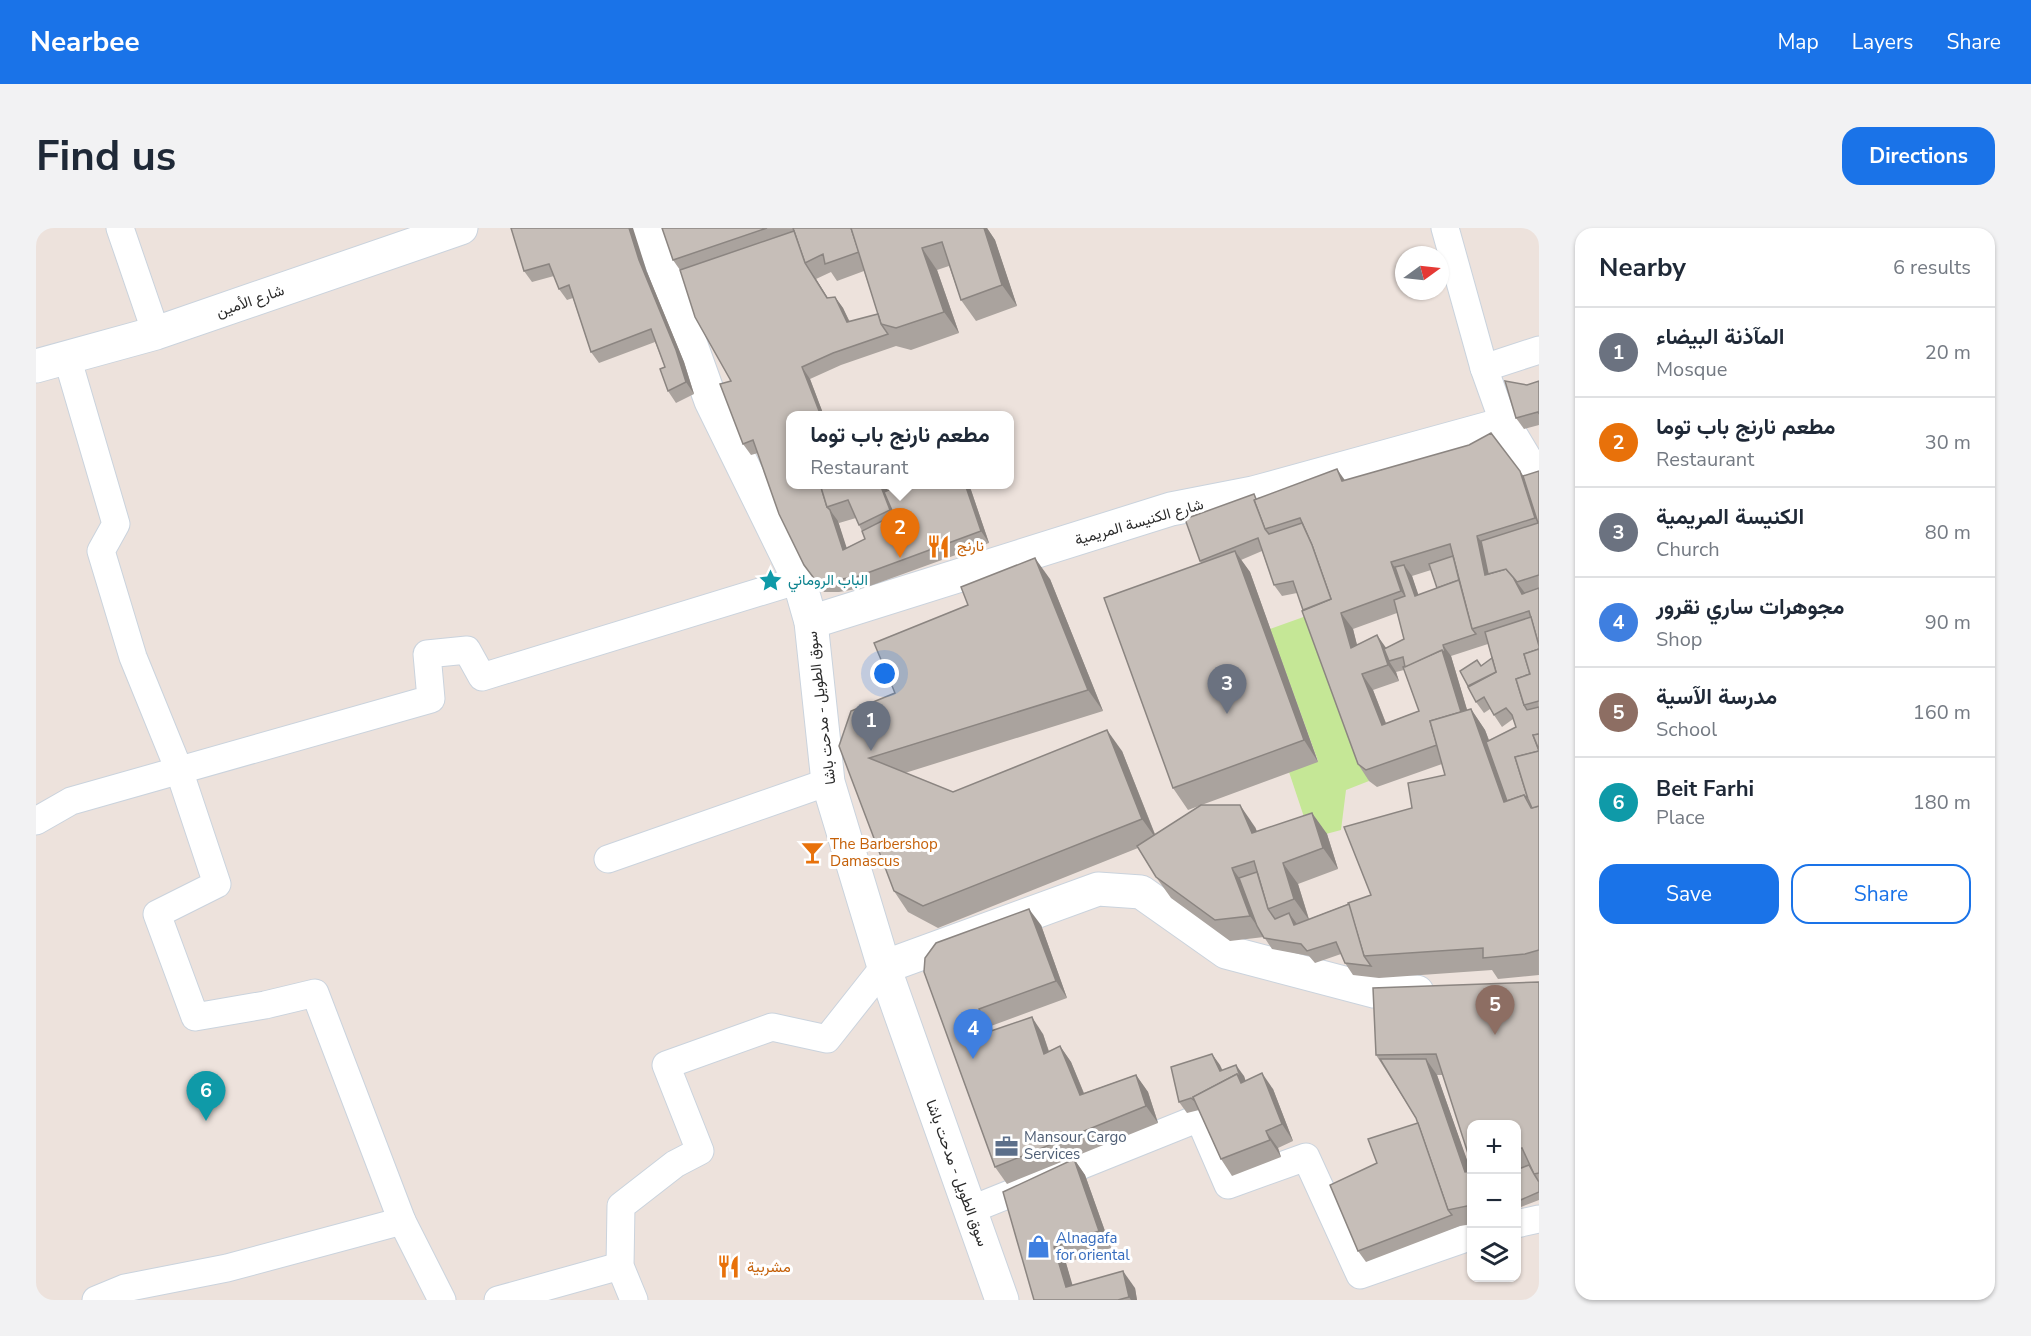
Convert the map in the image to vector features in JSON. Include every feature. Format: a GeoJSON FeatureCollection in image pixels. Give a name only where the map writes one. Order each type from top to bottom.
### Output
{"type":"FeatureCollection","features":[{"type":"Feature","properties":{"kind":"street"},"geometry":{"type":"LineString","coordinates":[[120,228],[156,333]]}},
{"type":"Feature","properties":{"kind":"street","name":"شارع الأمين"},"geometry":{"type":"LineString","coordinates":[[51,361],[156,333],[461,228]]}},
{"type":"Feature","properties":{"kind":"street","name":"سوق الطويل - مدحت باشا"},"geometry":{"type":"LineString","coordinates":[[649,228],[711,401],[799,580],[811,622],[828,782],[884,967],[1002,1300]]}},
{"type":"Feature","properties":{"kind":"street"},"geometry":{"type":"LineString","coordinates":[[1446,228],[1484,368],[1504,424],[1531,469],[1539,467]]}},
{"type":"Feature","properties":{"kind":"street"},"geometry":{"type":"LineString","coordinates":[[1484,368],[1539,350]]}},
{"type":"Feature","properties":{"kind":"street"},"geometry":{"type":"LineString","coordinates":[[51,361],[116,524],[101,550],[133,657],[178,770],[217,884],[157,914],[195,1017],[265,1005],[315,993],[402,1221],[442,1300]]}},
{"type":"Feature","properties":{"kind":"street","name":"شارع الكنيسة المريمية"},"geometry":{"type":"LineString","coordinates":[[811,622],[1172,509],[1253,493],[1504,424]]}},
{"type":"Feature","properties":{"kind":"street"},"geometry":{"type":"LineString","coordinates":[[36,821],[71,801],[431,699],[427,654],[467,650],[482,677],[799,580]]}},
{"type":"Feature","properties":{"kind":"street"},"geometry":{"type":"LineString","coordinates":[[608,859],[828,782]]}},
{"type":"Feature","properties":{"kind":"street"},"geometry":{"type":"LineString","coordinates":[[634,1300],[620,1266],[621,1206],[675,1164],[700,1151],[666,1065],[772,1027],[826,1039],[884,967],[1098,889],[1141,891],[1226,952],[1374,991],[1452,993]]}},
{"type":"Feature","properties":{"kind":"street"},"geometry":{"type":"LineString","coordinates":[[970,1210],[1199,1118],[1228,1185],[1306,1156],[1360,1275],[1467,1238]]}},
{"type":"Feature","properties":{"kind":"street"},"geometry":{"type":"LineString","coordinates":[[1521,1223],[1539,1219]]}},
{"type":"Feature","properties":{"kind":"street"},"geometry":{"type":"LineString","coordinates":[[96,1300],[125,1288],[227,1268],[402,1221]]}},
{"type":"Feature","properties":{"kind":"street"},"geometry":{"type":"LineString","coordinates":[[498,1300],[620,1266]]}},
{"type":"Feature","properties":{"kind":"green space"},"geometry":{"type":"Polygon","coordinates":[[[1309,615],[1369,781],[1346,790],[1341,830],[1311,838],[1289,772],[1318,761],[1270,629],[1309,615]]]}},
{"type":"Feature","properties":{"kind":"building"},"geometry":{"type":"Polygon","coordinates":[[[511,228],[629,228],[686,382],[668,391],[660,369],[665,367],[651,329],[591,352],[569,285],[559,289],[549,264],[524,271],[511,228]]]}},
{"type":"Feature","properties":{"kind":"building"},"geometry":{"type":"Polygon","coordinates":[[[662,228],[767,228],[673,260],[662,228]]]}},
{"type":"Feature","properties":{"kind":"building"},"geometry":{"type":"Polygon","coordinates":[[[793,228],[851,228],[859,252],[825,264],[823,254],[805,263],[793,228]]]}},
{"type":"Feature","properties":{"kind":"building"},"geometry":{"type":"Polygon","coordinates":[[[851,228],[984,228],[1002,285],[961,300],[942,242],[922,248],[944,312],[896,328],[881,324],[851,228]]]}},
{"type":"Feature","properties":{"kind":"building"},"geometry":{"type":"Polygon","coordinates":[[[794,231],[805,263],[827,298],[835,297],[847,322],[878,314],[888,334],[833,353],[802,367],[819,411],[786,411],[786,489],[822,489],[843,550],[865,539],[862,531],[894,515],[884,492],[891,489],[967,489],[981,531],[859,576],[816,581],[804,565],[779,514],[753,440],[743,444],[720,384],[731,381],[695,317],[680,270],[794,231]]]}},
{"type":"Feature","properties":{"kind":"building"},"geometry":{"type":"Polygon","coordinates":[[[1505,381],[1527,385],[1539,381],[1539,414],[1538,412],[1516,418],[1505,381]]]}},
{"type":"Feature","properties":{"kind":"building"},"geometry":{"type":"Polygon","coordinates":[[[1491,433],[1520,471],[1535,518],[1477,536],[1485,575],[1506,569],[1522,594],[1539,588],[1539,646],[1529,611],[1472,629],[1450,544],[1391,562],[1401,591],[1341,613],[1351,648],[1377,635],[1381,644],[1388,665],[1362,674],[1382,725],[1419,711],[1403,667],[1442,650],[1461,712],[1430,721],[1437,745],[1366,770],[1358,764],[1302,611],[1331,599],[1312,545],[1300,518],[1265,529],[1254,500],[1337,469],[1342,481],[1469,445],[1491,433]]]}},
{"type":"Feature","properties":{"kind":"building"},"geometry":{"type":"Polygon","coordinates":[[[1539,471],[1539,575],[1517,582],[1506,569],[1488,574],[1481,541],[1538,523],[1523,476],[1539,471]]]}},
{"type":"Feature","properties":{"kind":"building"},"geometry":{"type":"Polygon","coordinates":[[[822,489],[882,489],[890,510],[859,525],[848,500],[827,507],[822,489]]]}},
{"type":"Feature","properties":{"kind":"building"},"geometry":{"type":"Polygon","coordinates":[[[1254,494],[1256,499],[1254,500],[1269,534],[1302,523],[1331,599],[1303,610],[1293,581],[1274,585],[1258,538],[1200,561],[1185,519],[1254,494]]]}},
{"type":"Feature","properties":{"kind":"building"},"geometry":{"type":"Polygon","coordinates":[[[1235,551],[1304,740],[1173,788],[1104,598],[1235,551]]]}},
{"type":"Feature","properties":{"kind":"building"},"geometry":{"type":"Polygon","coordinates":[[[1453,556],[1459,580],[1437,588],[1429,564],[1453,556]]]}},
{"type":"Feature","properties":{"kind":"building"},"geometry":{"type":"Polygon","coordinates":[[[1035,558],[1088,690],[869,758],[953,792],[1107,730],[1142,819],[923,906],[894,891],[839,746],[851,711],[895,693],[874,643],[968,605],[961,587],[1035,558]]]}},
{"type":"Feature","properties":{"kind":"building"},"geometry":{"type":"Polygon","coordinates":[[[1404,565],[1415,596],[1459,580],[1472,629],[1476,634],[1443,645],[1446,655],[1442,650],[1405,667],[1403,657],[1389,661],[1384,649],[1404,639],[1394,600],[1405,596],[1395,567],[1404,565]]]}},
{"type":"Feature","properties":{"kind":"building"},"geometry":{"type":"Polygon","coordinates":[[[1531,617],[1539,649],[1524,654],[1530,674],[1516,679],[1527,710],[1539,707],[1539,734],[1533,735],[1539,751],[1515,757],[1528,799],[1524,795],[1507,801],[1486,742],[1516,727],[1512,715],[1506,708],[1494,715],[1484,697],[1476,702],[1468,687],[1496,672],[1485,632],[1531,617]]]}},
{"type":"Feature","properties":{"kind":"building"},"geometry":{"type":"Polygon","coordinates":[[[1539,649],[1539,701],[1524,705],[1516,679],[1530,674],[1524,654],[1539,649]]]}},
{"type":"Feature","properties":{"kind":"building"},"geometry":{"type":"Polygon","coordinates":[[[1492,658],[1496,672],[1468,686],[1460,671],[1477,660],[1481,666],[1492,658]]]}},
{"type":"Feature","properties":{"kind":"building"},"geometry":{"type":"Polygon","coordinates":[[[1471,709],[1504,802],[1524,795],[1531,808],[1539,806],[1539,950],[1525,954],[1483,958],[1483,948],[1364,956],[1348,903],[1371,895],[1344,827],[1412,808],[1408,783],[1445,775],[1430,721],[1471,709]]]}},
{"type":"Feature","properties":{"kind":"building"},"geometry":{"type":"Polygon","coordinates":[[[1539,734],[1539,750],[1533,735],[1539,734]]]}},
{"type":"Feature","properties":{"kind":"building"},"geometry":{"type":"Polygon","coordinates":[[[1539,751],[1539,806],[1532,808],[1515,757],[1539,751]]]}},
{"type":"Feature","properties":{"kind":"building"},"geometry":{"type":"Polygon","coordinates":[[[1201,805],[1240,805],[1252,833],[1312,813],[1323,848],[1283,863],[1294,899],[1268,909],[1254,861],[1232,868],[1250,916],[1215,920],[1156,877],[1137,846],[1201,805]]]}},
{"type":"Feature","properties":{"kind":"building"},"geometry":{"type":"Polygon","coordinates":[[[1257,872],[1268,909],[1275,919],[1289,913],[1294,925],[1349,904],[1364,956],[1371,966],[1345,963],[1336,942],[1307,951],[1301,944],[1264,938],[1257,926],[1239,878],[1257,872]]]}},
{"type":"Feature","properties":{"kind":"building"},"geometry":{"type":"Polygon","coordinates":[[[1029,909],[1056,981],[979,1009],[988,1032],[1032,1017],[1044,1054],[1060,1046],[1080,1095],[1136,1075],[1146,1106],[995,1167],[924,972],[925,958],[936,943],[1029,909]]]}},
{"type":"Feature","properties":{"kind":"building"},"geometry":{"type":"Polygon","coordinates":[[[1539,982],[1539,1173],[1534,1174],[1521,1148],[1521,1120],[1467,1120],[1467,1150],[1436,1054],[1376,1055],[1373,988],[1539,982]]]}},
{"type":"Feature","properties":{"kind":"building"},"geometry":{"type":"Polygon","coordinates":[[[1212,1054],[1220,1071],[1236,1065],[1241,1079],[1237,1074],[1193,1097],[1195,1101],[1191,1098],[1179,1102],[1171,1067],[1212,1054]]]}},
{"type":"Feature","properties":{"kind":"building"},"geometry":{"type":"Polygon","coordinates":[[[1380,1059],[1426,1059],[1465,1172],[1467,1172],[1467,1206],[1448,1210],[1416,1118],[1380,1059]]]}},
{"type":"Feature","properties":{"kind":"building"},"geometry":{"type":"Polygon","coordinates":[[[1262,1073],[1282,1124],[1266,1131],[1270,1140],[1221,1159],[1193,1097],[1237,1074],[1241,1083],[1262,1073]]]}},
{"type":"Feature","properties":{"kind":"building"},"geometry":{"type":"Polygon","coordinates":[[[1418,1123],[1448,1210],[1452,1215],[1358,1251],[1330,1185],[1377,1163],[1368,1139],[1418,1123]]]}},
{"type":"Feature","properties":{"kind":"building"},"geometry":{"type":"Polygon","coordinates":[[[1074,1159],[1099,1231],[1054,1247],[1066,1287],[1123,1271],[1129,1297],[1118,1300],[1034,1300],[1003,1192],[1074,1159]]]}},
{"type":"Feature","properties":{"kind":"building"},"geometry":{"type":"Polygon","coordinates":[[[1529,1165],[1539,1182],[1539,1192],[1521,1200],[1521,1174],[1521,1168],[1529,1165]]]}},
{"type":"Feature","properties":{"kind":"place","name":"نارنج"},"geometry":{"type":"Point","coordinates":[939,546]}},
{"type":"Feature","properties":{"kind":"place","name":"مطعم نارنج باب توما"},"geometry":{"type":"Point","coordinates":[900,558]}},
{"type":"Feature","properties":{"kind":"place","name":"الباب الروماني"},"geometry":{"type":"Point","coordinates":[770,580]}},
{"type":"Feature","properties":{"kind":"place","name":"الكنيسة المريمية"},"geometry":{"type":"Point","coordinates":[1227,714]}},
{"type":"Feature","properties":{"kind":"place","name":"المآذنة البيضاء"},"geometry":{"type":"Point","coordinates":[871,751]}},
{"type":"Feature","properties":{"kind":"place","name":"The Barbershop Damascus"},"geometry":{"type":"Point","coordinates":[812,853]}},
{"type":"Feature","properties":{"kind":"place","name":"مدرسة الآسية"},"geometry":{"type":"Point","coordinates":[1495,1035]}},
{"type":"Feature","properties":{"kind":"place","name":"مجوهرات ساري نقرور"},"geometry":{"type":"Point","coordinates":[973,1059]}},
{"type":"Feature","properties":{"kind":"place","name":"Beit Farhi"},"geometry":{"type":"Point","coordinates":[206,1121]}},
{"type":"Feature","properties":{"kind":"place","name":"Mansour Cargo Services"},"geometry":{"type":"Point","coordinates":[1006,1146]}},
{"type":"Feature","properties":{"kind":"place","name":"Alnagafa for oriental"},"geometry":{"type":"Point","coordinates":[1038,1247]}},
{"type":"Feature","properties":{"kind":"place","name":"مشربية"},"geometry":{"type":"Point","coordinates":[729,1267]}}]}
